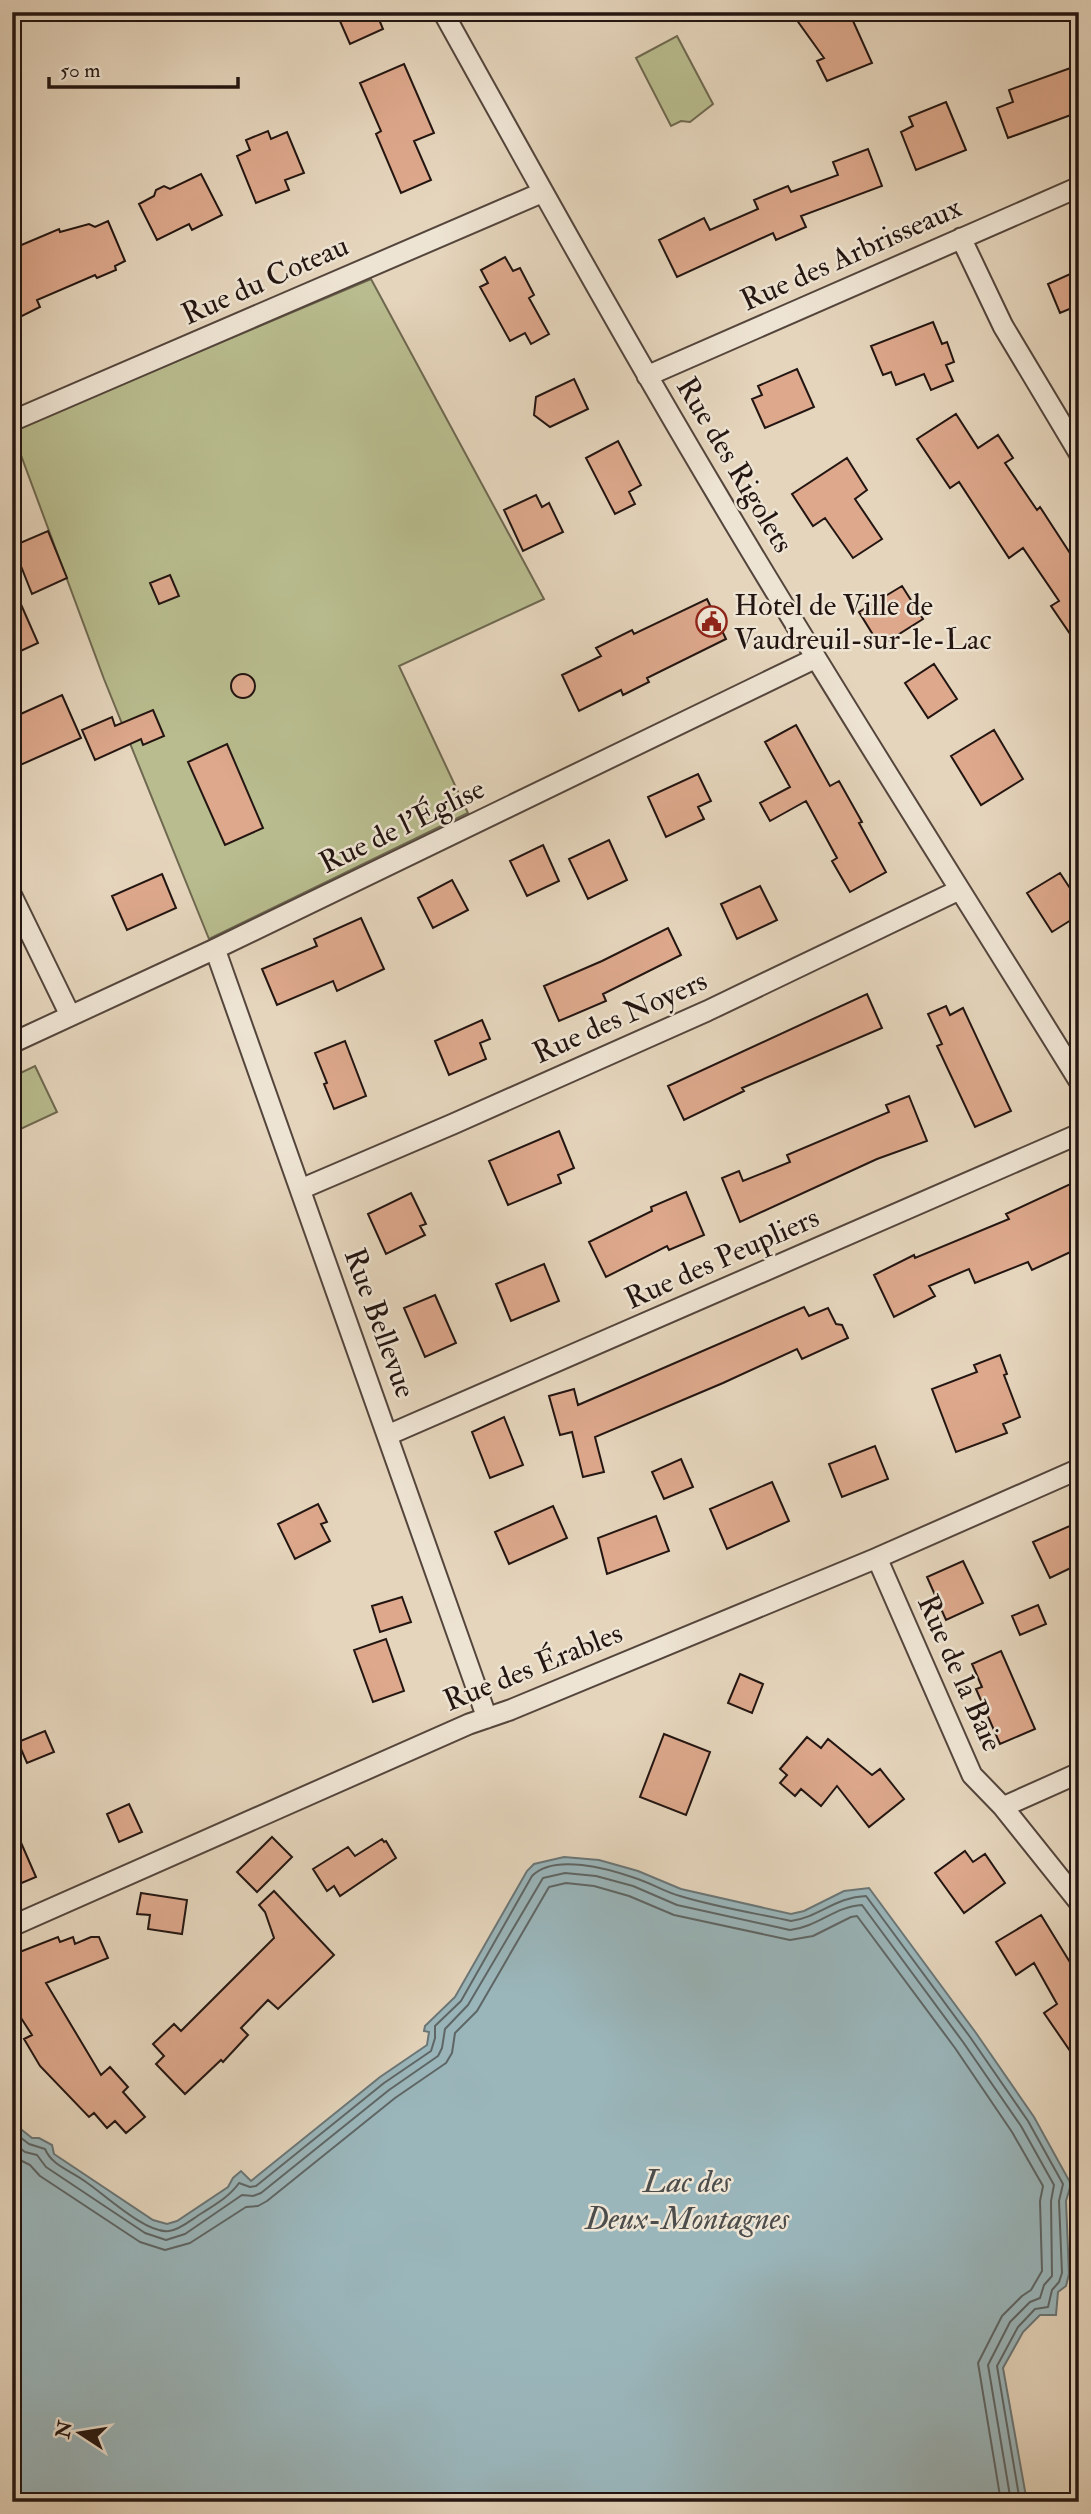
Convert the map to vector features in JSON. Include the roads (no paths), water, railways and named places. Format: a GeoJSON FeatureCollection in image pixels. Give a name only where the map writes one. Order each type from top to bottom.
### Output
{"type":"FeatureCollection","features":[{"type":"Feature","properties":{"kind":"street","name":"Rue des Rigolets"},"geometry":{"type":"LineString","coordinates":[[443,12],[541,193],[647,376],[816,658],[1079,1081]]}},
{"type":"Feature","properties":{"kind":"street","name":"Rue des Arbrisseaux"},"geometry":{"type":"LineString","coordinates":[[647,376],[1079,187]]}},
{"type":"Feature","properties":{"kind":"street","name":"Rue du Coteau"},"geometry":{"type":"LineString","coordinates":[[12,421],[541,193]]}},
{"type":"Feature","properties":{"kind":"street"},"geometry":{"type":"LineString","coordinates":[[961,238],[1003,326],[1079,453]]}},
{"type":"Feature","properties":{"kind":"street","name":"Rue de l'Église"},"geometry":{"type":"LineString","coordinates":[[12,1043],[215,949],[816,658]]}},
{"type":"Feature","properties":{"kind":"street","name":"Rue des Noyers"},"geometry":{"type":"LineString","coordinates":[[301,1189],[707,1011],[959,890]]}},
{"type":"Feature","properties":{"kind":"street"},"geometry":{"type":"LineString","coordinates":[[12,896],[70,1015]]}},
{"type":"Feature","properties":{"kind":"street","name":"Rue Bellevue"},"geometry":{"type":"LineString","coordinates":[[215,949],[487,1718]]}},
{"type":"Feature","properties":{"kind":"street","name":"Rue des Peupliers"},"geometry":{"type":"LineString","coordinates":[[388,1435],[1079,1134]]}},
{"type":"Feature","properties":{"kind":"street","name":"Rue des Érables"},"geometry":{"type":"LineString","coordinates":[[12,1926],[487,1718],[877,1558],[1079,1469]]}},
{"type":"Feature","properties":{"kind":"street","name":"Rue de la Baie"},"geometry":{"type":"LineString","coordinates":[[877,1558],[966,1764],[1079,1902]]}},
{"type":"Feature","properties":{"kind":"street"},"geometry":{"type":"LineString","coordinates":[[1003,1807],[1079,1773]]}},
{"type":"Feature","properties":{"kind":"water","name":"Lac des Deux-Montagnes"},"geometry":{"type":"Polygon","coordinates":[[[564,1857],[599,1860],[638,1871],[681,1889],[791,1914],[804,1911],[844,1891],[869,1888],[976,2033],[1034,2117],[1071,2184],[1066,2201],[1069,2274],[1066,2286],[1058,2292],[1056,2315],[1040,2315],[1023,2332],[1003,2368],[1027,2502],[12,2502],[12,2122],[32,2138],[39,2138],[52,2145],[54,2154],[153,2220],[167,2224],[177,2221],[228,2187],[241,2171],[251,2181],[380,2077],[427,2045],[429,2032],[424,2031],[425,2026],[455,1997],[527,1871],[534,1864],[564,1857]]]}},
{"type":"Feature","properties":{"kind":"place","name":"Hotel de Ville de Vaudreuil-sur-le-Lac"},"geometry":{"type":"Point","coordinates":[711,622]}}]}
